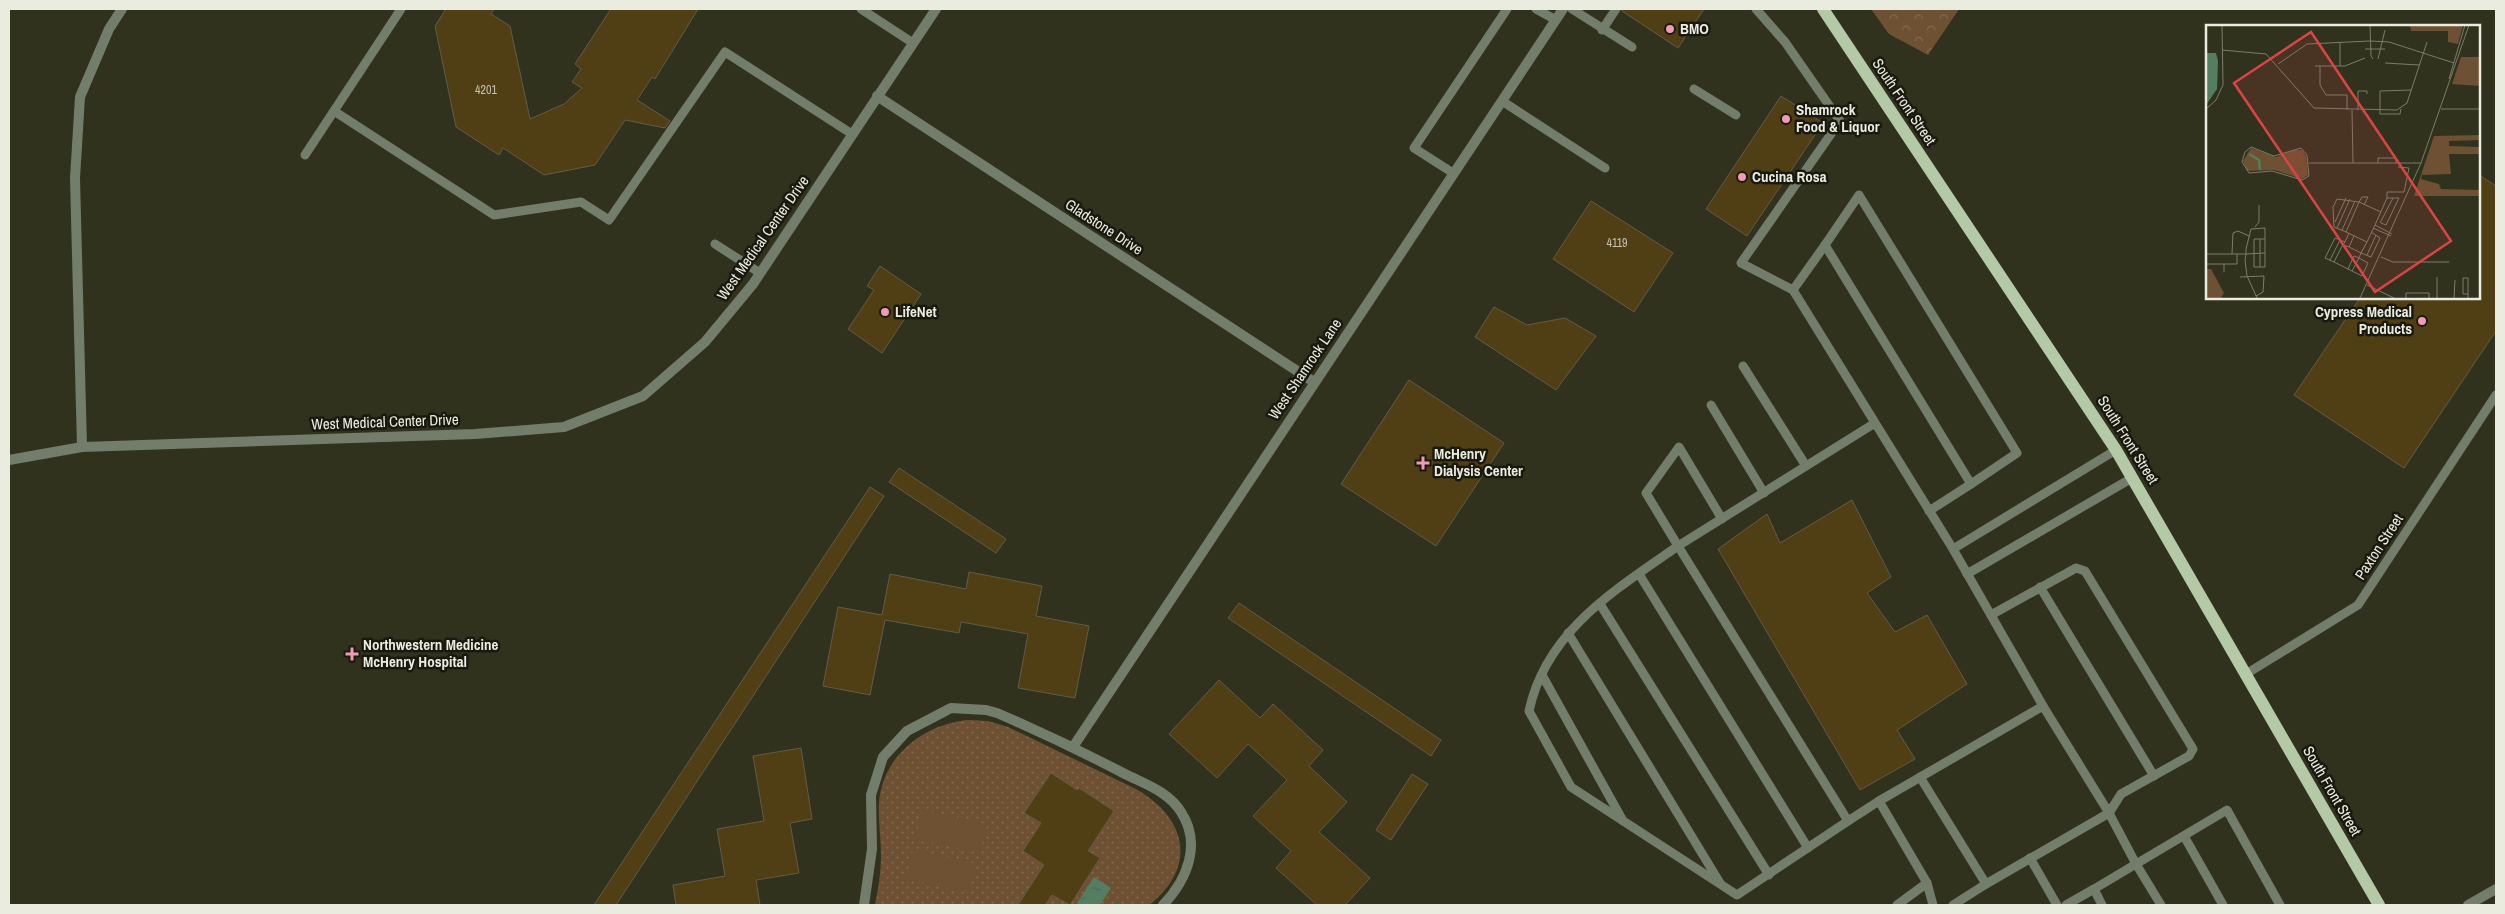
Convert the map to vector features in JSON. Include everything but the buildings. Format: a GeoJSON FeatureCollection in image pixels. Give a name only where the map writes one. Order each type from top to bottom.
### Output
{"type":"FeatureCollection","features":[{"type":"Feature","properties":{"kind":"main road","name":"South Front Street"},"geometry":{"type":"LineString","coordinates":[[1823,9],[2116,450],[2379,905]]}},
{"type":"Feature","properties":{"kind":"street"},"geometry":{"type":"LineString","coordinates":[[82,447],[75,178],[80,97],[109,29],[122,9]]}},
{"type":"Feature","properties":{"kind":"street","name":"West Medical Center Drive"},"geometry":{"type":"LineString","coordinates":[[9,460],[82,447],[475,434],[564,427],[643,396],[705,342],[760,273],[936,9]]}},
{"type":"Feature","properties":{"kind":"street","name":"West Shamrock Lane"},"geometry":{"type":"LineString","coordinates":[[1073,747],[1563,9]]}},
{"type":"Feature","properties":{"kind":"street","name":"Gladstone Drive"},"geometry":{"type":"LineString","coordinates":[[878,96],[1314,382]]}},
{"type":"Feature","properties":{"kind":"street"},"geometry":{"type":"LineString","coordinates":[[864,905],[872,849],[871,794],[883,757],[907,731],[951,708],[986,710],[1073,747],[1167,796],[1182,812],[1189,832],[1192,852],[1186,873],[1163,905]]}},
{"type":"Feature","properties":{"kind":"street"},"geometry":{"type":"LineString","coordinates":[[2468,905],[2496,889]]}},
{"type":"Feature","properties":{"kind":"lane"},"geometry":{"type":"LineString","coordinates":[[305,155],[401,9]]}},
{"type":"Feature","properties":{"kind":"lane"},"geometry":{"type":"LineString","coordinates":[[861,9],[913,44]]}},
{"type":"Feature","properties":{"kind":"lane"},"geometry":{"type":"LineString","coordinates":[[1453,174],[1414,148],[1507,9]]}},
{"type":"Feature","properties":{"kind":"lane"},"geometry":{"type":"LineString","coordinates":[[1536,9],[1556,20]]}},
{"type":"Feature","properties":{"kind":"lane"},"geometry":{"type":"LineString","coordinates":[[1572,9],[1602,30],[1632,47]]}},
{"type":"Feature","properties":{"kind":"lane"},"geometry":{"type":"LineString","coordinates":[[1602,30],[1616,9]]}},
{"type":"Feature","properties":{"kind":"lane"},"geometry":{"type":"LineString","coordinates":[[1756,9],[1785,42],[1840,121],[1741,263],[1793,290],[1953,549],[2043,706],[2109,813],[2136,864],[2161,905]]}},
{"type":"Feature","properties":{"kind":"lane"},"geometry":{"type":"LineString","coordinates":[[334,111],[494,215],[581,202],[609,220],[725,52],[852,134]]}},
{"type":"Feature","properties":{"kind":"lane"},"geometry":{"type":"LineString","coordinates":[[1694,89],[1736,115]]}},
{"type":"Feature","properties":{"kind":"lane"},"geometry":{"type":"LineString","coordinates":[[1502,101],[1605,168]]}},
{"type":"Feature","properties":{"kind":"lane"},"geometry":{"type":"LineString","coordinates":[[1793,290],[1859,195],[2017,453],[1929,511]]}},
{"type":"Feature","properties":{"kind":"lane"},"geometry":{"type":"LineString","coordinates":[[715,244],[760,273]]}},
{"type":"Feature","properties":{"kind":"lane"},"geometry":{"type":"LineString","coordinates":[[1825,245],[1971,484]]}},
{"type":"Feature","properties":{"kind":"lane"},"geometry":{"type":"LineString","coordinates":[[1743,366],[1806,466]]}},
{"type":"Feature","properties":{"kind":"lane","name":"Paxton Street"},"geometry":{"type":"LineString","coordinates":[[2246,674],[2358,605],[2496,395]]}},
{"type":"Feature","properties":{"kind":"lane"},"geometry":{"type":"LineString","coordinates":[[1711,405],[1764,493]]}},
{"type":"Feature","properties":{"kind":"lane"},"geometry":{"type":"LineString","coordinates":[[1875,423],[1678,546],[1600,604],[1568,633],[1551,656],[1532,698],[1529,711],[1571,787],[1737,895],[1879,801],[2043,706]]}},
{"type":"Feature","properties":{"kind":"lane"},"geometry":{"type":"LineString","coordinates":[[1722,519],[1679,447],[1646,493],[1848,821]]}},
{"type":"Feature","properties":{"kind":"lane"},"geometry":{"type":"LineString","coordinates":[[1953,549],[2116,450]]}},
{"type":"Feature","properties":{"kind":"lane"},"geometry":{"type":"LineString","coordinates":[[1967,574],[2132,478]]}},
{"type":"Feature","properties":{"kind":"lane"},"geometry":{"type":"LineString","coordinates":[[1953,905],[2109,813],[2121,794],[2189,756],[2193,749],[2085,571],[2076,568],[1991,615]]}},
{"type":"Feature","properties":{"kind":"lane"},"geometry":{"type":"LineString","coordinates":[[1639,574],[1808,848]]}},
{"type":"Feature","properties":{"kind":"lane"},"geometry":{"type":"LineString","coordinates":[[2040,588],[2154,776]]}},
{"type":"Feature","properties":{"kind":"lane"},"geometry":{"type":"LineString","coordinates":[[1600,604],[1768,874]]}},
{"type":"Feature","properties":{"kind":"lane"},"geometry":{"type":"LineString","coordinates":[[1568,633],[1721,885]]}},
{"type":"Feature","properties":{"kind":"lane"},"geometry":{"type":"LineString","coordinates":[[1542,675],[1624,822]]}},
{"type":"Feature","properties":{"kind":"lane"},"geometry":{"type":"LineString","coordinates":[[1920,777],[1986,884]]}},
{"type":"Feature","properties":{"kind":"lane"},"geometry":{"type":"LineString","coordinates":[[1879,801],[1927,883],[1933,905]]}},
{"type":"Feature","properties":{"kind":"lane"},"geometry":{"type":"LineString","coordinates":[[2066,905],[2227,810],[2280,905]]}},
{"type":"Feature","properties":{"kind":"lane"},"geometry":{"type":"LineString","coordinates":[[2184,836],[2223,905]]}},
{"type":"Feature","properties":{"kind":"lane"},"geometry":{"type":"LineString","coordinates":[[2030,858],[2057,905]]}},
{"type":"Feature","properties":{"kind":"lane"},"geometry":{"type":"LineString","coordinates":[[1897,905],[1927,883]]}},
{"type":"Feature","properties":{"kind":"lane"},"geometry":{"type":"LineString","coordinates":[[2094,889],[2102,905]]}},
{"type":"Feature","properties":{"kind":"green space"},"geometry":{"type":"Polygon","coordinates":[[[1871,9],[1959,9],[1928,55],[1889,34],[1871,9]]]}},
{"type":"Feature","properties":{"kind":"green space"},"geometry":{"type":"Polygon","coordinates":[[[969,720],[988,721],[1008,727],[1134,788],[1152,799],[1175,827],[1180,842],[1180,858],[1175,874],[1165,890],[1149,905],[875,905],[881,862],[879,803],[882,786],[888,771],[897,757],[922,735],[953,722],[969,720]]]}},
{"type":"Feature","properties":{"kind":"green space"},"geometry":{"type":"Polygon","coordinates":[[[922,810],[986,824],[980,853],[916,839],[922,810]]]}},
{"type":"Feature","properties":{"kind":"green space"},"geometry":{"type":"Polygon","coordinates":[[[913,849],[976,864],[969,893],[906,879],[913,849]]]}},
{"type":"Feature","properties":{"kind":"water"},"geometry":{"type":"Polygon","coordinates":[[[1094,877],[1111,888],[1100,905],[1081,905],[1077,903],[1094,877]]]}},
{"type":"Feature","properties":{"kind":"place","name":"BMO"},"geometry":{"type":"Point","coordinates":[1670,29]}},
{"type":"Feature","properties":{"kind":"place","name":"Shamrock Food & Liquor"},"geometry":{"type":"Point","coordinates":[1786,119]}},
{"type":"Feature","properties":{"kind":"place","name":"Cucina Rosa"},"geometry":{"type":"Point","coordinates":[1742,177]}},
{"type":"Feature","properties":{"kind":"place","name":"LifeNet"},"geometry":{"type":"Point","coordinates":[885,312]}},
{"type":"Feature","properties":{"kind":"place","name":"Cypress Medical Products"},"geometry":{"type":"Point","coordinates":[2422,321]}},
{"type":"Feature","properties":{"kind":"place","name":"McHenry Dialysis Center"},"geometry":{"type":"Point","coordinates":[1423,463]}},
{"type":"Feature","properties":{"kind":"place","name":"Northwestern Medicine McHenry Hospital"},"geometry":{"type":"Point","coordinates":[352,654]}}]}
